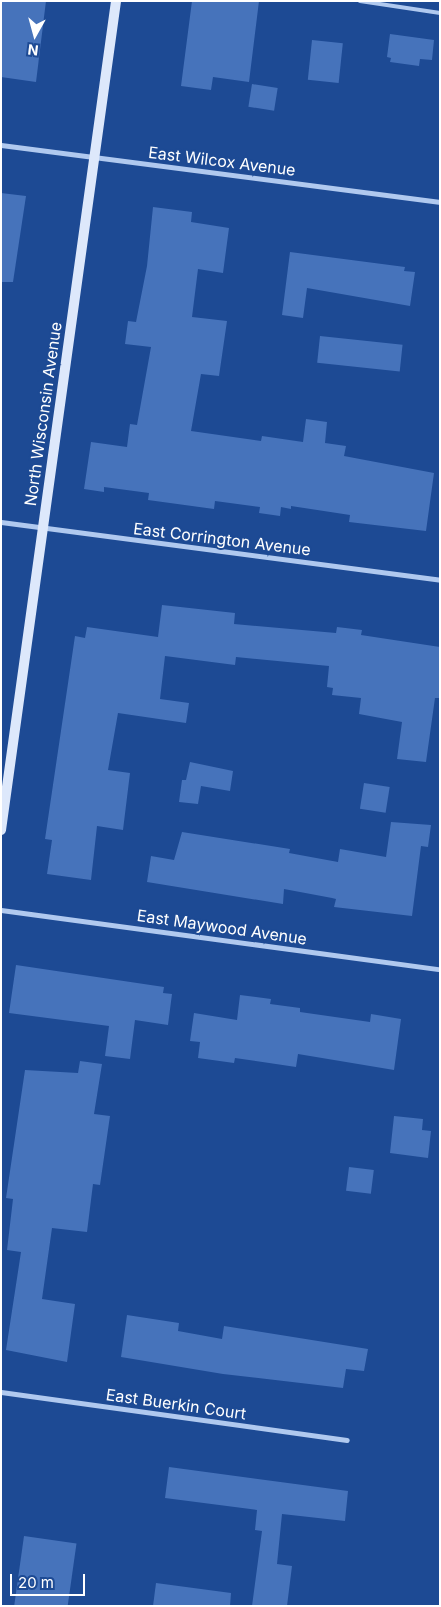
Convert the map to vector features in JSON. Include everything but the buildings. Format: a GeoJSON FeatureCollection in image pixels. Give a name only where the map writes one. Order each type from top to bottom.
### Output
{"type":"FeatureCollection","features":[{"type":"Feature","properties":{"kind":"street","name":"North Wisconsin Avenue"},"geometry":{"type":"LineString","coordinates":[[1,830],[116,1]]}},
{"type":"Feature","properties":{"kind":"street","name":"East Wilcox Avenue"},"geometry":{"type":"LineString","coordinates":[[1,145],[440,202]]}},
{"type":"Feature","properties":{"kind":"street","name":"East Corrington Avenue"},"geometry":{"type":"LineString","coordinates":[[1,522],[440,580]]}},
{"type":"Feature","properties":{"kind":"street","name":"East Maywood Avenue"},"geometry":{"type":"LineString","coordinates":[[1,910],[440,969]]}},
{"type":"Feature","properties":{"kind":"street","name":"East Buerkin Court"},"geometry":{"type":"LineString","coordinates":[[1,1392],[347,1440]]}},
{"type":"Feature","properties":{"kind":"lane"},"geometry":{"type":"LineString","coordinates":[[360,1],[440,13]]}}]}
